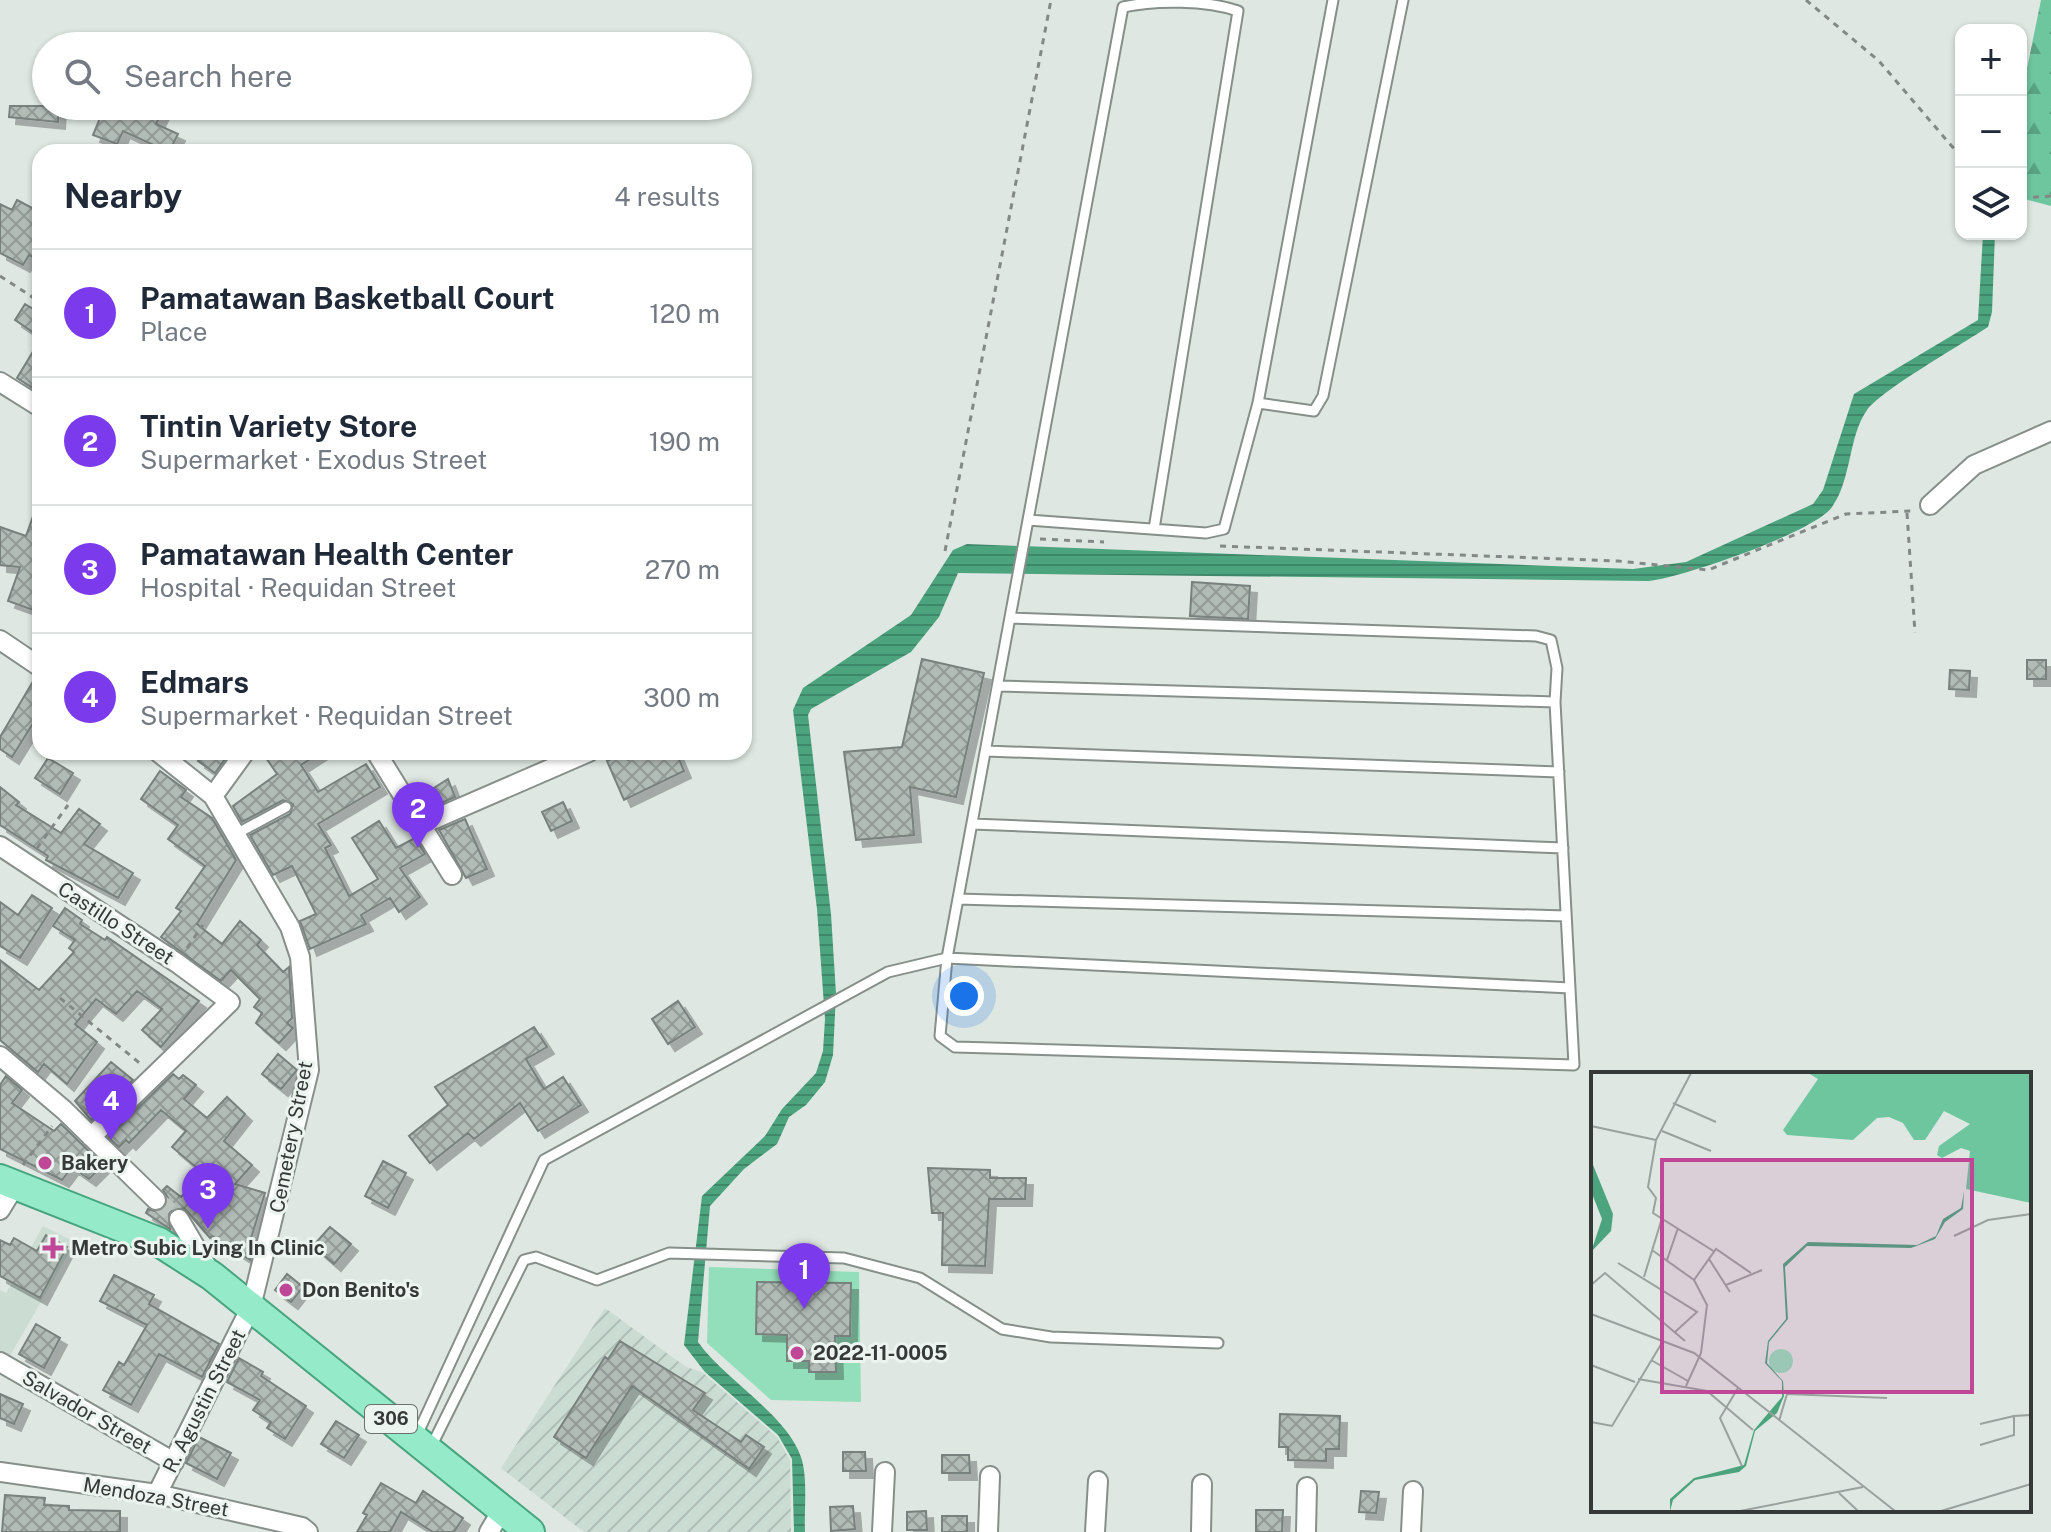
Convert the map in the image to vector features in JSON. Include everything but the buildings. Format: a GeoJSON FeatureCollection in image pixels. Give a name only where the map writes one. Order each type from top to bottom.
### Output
{"type":"FeatureCollection","features":[{"type":"Feature","properties":{"kind":"main road","name":"306"},"geometry":{"type":"LineString","coordinates":[[9,1182],[159,1242],[212,1276],[422,1444],[495,1521],[530,1532]]}},
{"type":"Feature","properties":{"kind":"street"},"geometry":{"type":"LineString","coordinates":[[1,385],[32,402]]}},
{"type":"Feature","properties":{"kind":"street"},"geometry":{"type":"LineString","coordinates":[[1930,505],[1974,465],[2051,431]]}},
{"type":"Feature","properties":{"kind":"street"},"geometry":{"type":"LineString","coordinates":[[0,640],[32,657]]}},
{"type":"Feature","properties":{"kind":"street","name":"Cemetery Street"},"geometry":{"type":"LineString","coordinates":[[168,760],[213,796],[290,927],[300,957],[309,1070],[251,1307]]}},
{"type":"Feature","properties":{"kind":"street"},"geometry":{"type":"LineString","coordinates":[[213,796],[239,760]]}},
{"type":"Feature","properties":{"kind":"street"},"geometry":{"type":"LineString","coordinates":[[381,760],[452,875]]}},
{"type":"Feature","properties":{"kind":"street"},"geometry":{"type":"LineString","coordinates":[[423,824],[571,760]]}},
{"type":"Feature","properties":{"kind":"street","name":"Castillo Street"},"geometry":{"type":"LineString","coordinates":[[0,846],[177,963],[230,1002],[154,1074]]}},
{"type":"Feature","properties":{"kind":"street"},"geometry":{"type":"LineString","coordinates":[[0,1056],[64,1110],[156,1200]]}},
{"type":"Feature","properties":{"kind":"street"},"geometry":{"type":"LineString","coordinates":[[91,1137],[154,1074]]}},
{"type":"Feature","properties":{"kind":"street"},"geometry":{"type":"LineString","coordinates":[[0,1210],[9,1182]]}},
{"type":"Feature","properties":{"kind":"street"},"geometry":{"type":"LineString","coordinates":[[179,1219],[212,1276]]}},
{"type":"Feature","properties":{"kind":"street","name":"R. Agustin Street"},"geometry":{"type":"LineString","coordinates":[[157,1494],[251,1307]]}},
{"type":"Feature","properties":{"kind":"street","name":"Salvador Street"},"geometry":{"type":"LineString","coordinates":[[0,1362],[174,1462]]}},
{"type":"Feature","properties":{"kind":"street","name":"Mendoza Street"},"geometry":{"type":"LineString","coordinates":[[0,1472],[157,1494],[302,1527],[308,1532]]}},
{"type":"Feature","properties":{"kind":"street"},"geometry":{"type":"LineString","coordinates":[[882,1532],[885,1472]]}},
{"type":"Feature","properties":{"kind":"street"},"geometry":{"type":"LineString","coordinates":[[988,1532],[990,1476]]}},
{"type":"Feature","properties":{"kind":"street"},"geometry":{"type":"LineString","coordinates":[[1095,1532],[1098,1481]]}},
{"type":"Feature","properties":{"kind":"street"},"geometry":{"type":"LineString","coordinates":[[1201,1532],[1202,1484]]}},
{"type":"Feature","properties":{"kind":"street"},"geometry":{"type":"LineString","coordinates":[[1306,1532],[1307,1487]]}},
{"type":"Feature","properties":{"kind":"street"},"geometry":{"type":"LineString","coordinates":[[1411,1532],[1413,1491]]}},
{"type":"Feature","properties":{"kind":"lane"},"geometry":{"type":"LineString","coordinates":[[1028,520],[1206,533],[1224,529],[1258,403],[1333,0]]}},
{"type":"Feature","properties":{"kind":"lane"},"geometry":{"type":"LineString","coordinates":[[1258,403],[1314,411],[1323,396],[1403,0]]}},
{"type":"Feature","properties":{"kind":"lane"},"geometry":{"type":"LineString","coordinates":[[1010,618],[1536,636],[1551,640],[1557,668],[1555,702],[1574,1065],[955,1047],[940,1036],[947,958],[1123,7],[1139,2],[1223,6],[1238,11],[1154,529]]}},
{"type":"Feature","properties":{"kind":"lane"},"geometry":{"type":"LineString","coordinates":[[998,686],[1555,702]]}},
{"type":"Feature","properties":{"kind":"lane"},"geometry":{"type":"LineString","coordinates":[[986,751],[1559,772]]}},
{"type":"Feature","properties":{"kind":"lane"},"geometry":{"type":"LineString","coordinates":[[236,834],[286,807]]}},
{"type":"Feature","properties":{"kind":"lane"},"geometry":{"type":"LineString","coordinates":[[972,824],[1563,848]]}},
{"type":"Feature","properties":{"kind":"lane"},"geometry":{"type":"LineString","coordinates":[[958,899],[1566,916]]}},
{"type":"Feature","properties":{"kind":"lane"},"geometry":{"type":"LineString","coordinates":[[422,1444],[544,1160],[888,972],[947,958],[1570,988]]}},
{"type":"Feature","properties":{"kind":"lane"},"geometry":{"type":"LineString","coordinates":[[422,1444],[524,1260],[536,1257],[597,1280],[669,1253],[844,1258],[920,1278],[1002,1329],[1051,1337],[1218,1343]]}},
{"type":"Feature","properties":{"kind":"path"},"geometry":{"type":"LineString","coordinates":[[945,551],[1051,0]]}},
{"type":"Feature","properties":{"kind":"path"},"geometry":{"type":"LineString","coordinates":[[1806,0],[1879,61],[1955,150]]}},
{"type":"Feature","properties":{"kind":"path"},"geometry":{"type":"LineString","coordinates":[[2027,198],[2051,196]]}},
{"type":"Feature","properties":{"kind":"path"},"geometry":{"type":"LineString","coordinates":[[0,276],[32,297]]}},
{"type":"Feature","properties":{"kind":"path"},"geometry":{"type":"LineString","coordinates":[[1212,546],[1665,565],[1702,570],[1846,514],[1907,513],[1930,505]]}},
{"type":"Feature","properties":{"kind":"path"},"geometry":{"type":"LineString","coordinates":[[1907,513],[1915,633]]}},
{"type":"Feature","properties":{"kind":"path"},"geometry":{"type":"LineString","coordinates":[[1025,541],[1119,542]]}},
{"type":"Feature","properties":{"kind":"path"},"geometry":{"type":"LineString","coordinates":[[25,864],[68,805]]}},
{"type":"Feature","properties":{"kind":"path"},"geometry":{"type":"LineString","coordinates":[[177,963],[203,925]]}},
{"type":"Feature","properties":{"kind":"path"},"geometry":{"type":"LineString","coordinates":[[60,998],[154,1074]]}},
{"type":"Feature","properties":{"kind":"path"},"geometry":{"type":"LineString","coordinates":[[9,1182],[64,1110]]}},
{"type":"Feature","properties":{"kind":"shaded area"},"geometry":{"type":"Polygon","coordinates":[[[1983,240],[1995,240],[1992,312],[1988,327],[1905,380],[1867,410],[1856,433],[1838,496],[1821,517],[1775,541],[1716,563],[1648,581],[958,573],[939,617],[911,652],[811,709],[808,715],[831,914],[836,994],[833,1055],[825,1082],[806,1105],[789,1117],[777,1144],[744,1169],[710,1206],[698,1342],[783,1426],[793,1441],[803,1465],[805,1494],[805,1532],[794,1532],[792,1459],[778,1435],[705,1372],[684,1345],[702,1196],[765,1136],[782,1109],[816,1073],[823,1051],[825,1019],[817,909],[793,710],[803,688],[911,615],[953,550],[967,544],[1633,569],[1686,562],[1813,504],[1823,490],[1854,394],[1978,320],[1983,240]]]}},
{"type":"Feature","properties":{"kind":"shaded area"},"geometry":{"type":"Polygon","coordinates":[[[43,1226],[75,1242],[6,1363],[0,1360],[0,1290],[6,1293],[43,1226]]]}},
{"type":"Feature","properties":{"kind":"shaded area"},"geometry":{"type":"Polygon","coordinates":[[[709,1267],[859,1272],[861,1402],[771,1400],[707,1343],[709,1267]]]}},
{"type":"Feature","properties":{"kind":"shaded area"},"geometry":{"type":"Polygon","coordinates":[[[605,1308],[686,1367],[702,1372],[777,1437],[790,1460],[791,1532],[584,1532],[501,1468],[605,1308]]]}},
{"type":"Feature","properties":{"kind":"green space"},"geometry":{"type":"Polygon","coordinates":[[[2041,0],[2051,0],[2051,206],[2027,200],[2027,69],[2041,0]]]}},
{"type":"Feature","properties":{"kind":"tunnel"},"geometry":{"type":"LineString","coordinates":[[156,1200],[179,1219]]}},
{"type":"Feature","properties":{"kind":"place","name":"Tintin Variety Store"},"geometry":{"type":"Point","coordinates":[418,848]}},
{"type":"Feature","properties":{"kind":"place","name":"Edmars"},"geometry":{"type":"Point","coordinates":[111,1140]}},
{"type":"Feature","properties":{"kind":"place","name":"Bakery"},"geometry":{"type":"Point","coordinates":[45,1163]}},
{"type":"Feature","properties":{"kind":"place","name":"Pamatawan Health Center"},"geometry":{"type":"Point","coordinates":[208,1229]}},
{"type":"Feature","properties":{"kind":"place","name":"Metro Subic Lying In Clinic"},"geometry":{"type":"Point","coordinates":[53,1248]}},
{"type":"Feature","properties":{"kind":"place","name":"Don Benito's"},"geometry":{"type":"Point","coordinates":[286,1290]}},
{"type":"Feature","properties":{"kind":"place","name":"Pamatawan Basketball Court"},"geometry":{"type":"Point","coordinates":[804,1309]}},
{"type":"Feature","properties":{"kind":"place","name":"2022-11-0005"},"geometry":{"type":"Point","coordinates":[797,1353]}}]}
